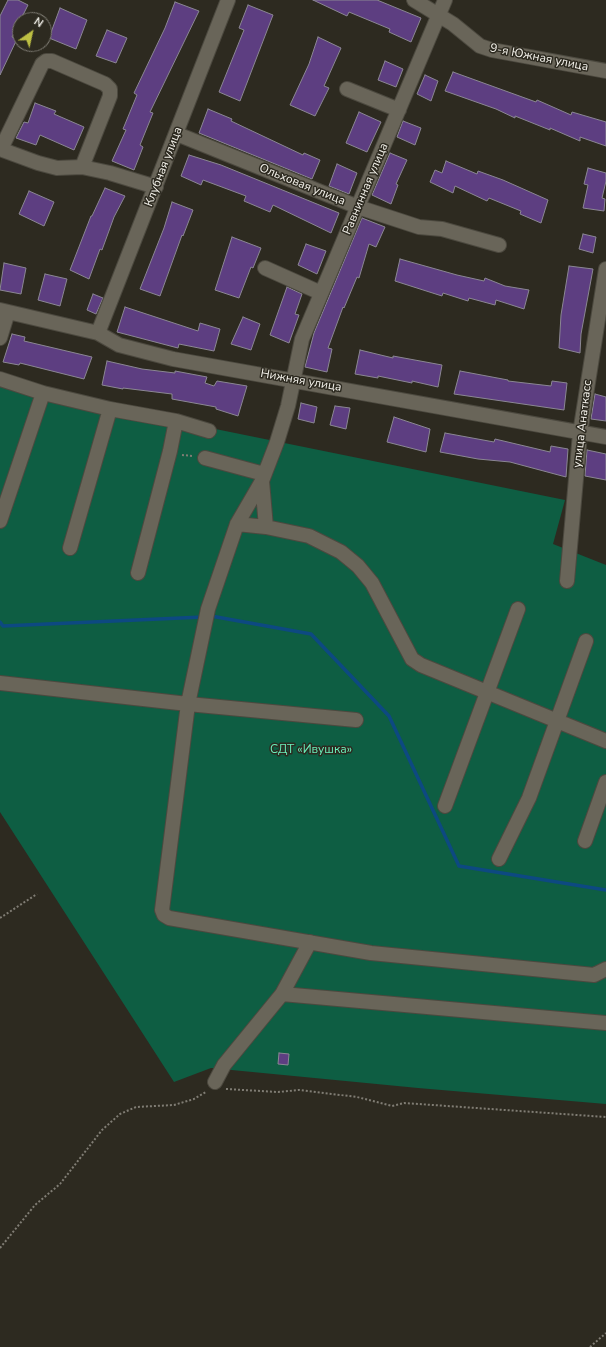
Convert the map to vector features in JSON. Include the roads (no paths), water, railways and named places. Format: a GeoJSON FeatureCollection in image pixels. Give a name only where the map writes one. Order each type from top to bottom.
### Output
{"type":"FeatureCollection","features":[{"type":"Feature","properties":{"kind":"street","name":"Клубная улица"},"geometry":{"type":"LineString","coordinates":[[98,333],[177,134],[228,0]]}},
{"type":"Feature","properties":{"kind":"street","name":"9-я Южная улица"},"geometry":{"type":"LineString","coordinates":[[414,0],[453,24],[480,46],[492,50],[606,71]]}},
{"type":"Feature","properties":{"kind":"street","name":"Равнинная улица"},"geometry":{"type":"LineString","coordinates":[[310,942],[164,916],[162,910],[188,704],[208,609],[237,524],[263,478],[277,442],[294,380],[296,362],[302,339],[445,0]]}},
{"type":"Feature","properties":{"kind":"street"},"geometry":{"type":"LineString","coordinates":[[82,167],[110,96],[110,89],[104,84],[52,61],[46,61],[42,64],[0,149],[38,163],[57,168],[82,167],[110,172],[156,187]]}},
{"type":"Feature","properties":{"kind":"street"},"geometry":{"type":"LineString","coordinates":[[347,89],[399,110]]}},
{"type":"Feature","properties":{"kind":"street","name":"Ольховая улица"},"geometry":{"type":"LineString","coordinates":[[177,134],[358,207],[419,227],[442,229],[499,245]]}},
{"type":"Feature","properties":{"kind":"street"},"geometry":{"type":"LineString","coordinates":[[265,268],[321,293]]}},
{"type":"Feature","properties":{"kind":"street","name":"улица Анаткасс"},"geometry":{"type":"LineString","coordinates":[[567,581],[580,433],[606,269]]}},
{"type":"Feature","properties":{"kind":"street"},"geometry":{"type":"LineString","coordinates":[[0,338],[4,311]]}},
{"type":"Feature","properties":{"kind":"street","name":"Нижняя улица"},"geometry":{"type":"LineString","coordinates":[[4,311],[98,333],[105,339],[119,344],[173,359],[606,437]]}},
{"type":"Feature","properties":{"kind":"street"},"geometry":{"type":"LineString","coordinates":[[0,379],[43,393],[110,409],[176,422],[209,431]]}},
{"type":"Feature","properties":{"kind":"street"},"geometry":{"type":"LineString","coordinates":[[0,521],[43,393]]}},
{"type":"Feature","properties":{"kind":"street"},"geometry":{"type":"LineString","coordinates":[[70,548],[110,409]]}},
{"type":"Feature","properties":{"kind":"street"},"geometry":{"type":"LineString","coordinates":[[138,573],[170,451],[176,422]]}},
{"type":"Feature","properties":{"kind":"street"},"geometry":{"type":"LineString","coordinates":[[205,458],[263,478],[266,527]]}},
{"type":"Feature","properties":{"kind":"street"},"geometry":{"type":"LineString","coordinates":[[237,524],[266,527],[309,536],[341,552],[358,566],[372,583],[412,659],[421,665],[606,741]]}},
{"type":"Feature","properties":{"kind":"street"},"geometry":{"type":"LineString","coordinates":[[445,806],[486,692],[518,610]]}},
{"type":"Feature","properties":{"kind":"street"},"geometry":{"type":"LineString","coordinates":[[499,859],[529,798],[586,641]]}},
{"type":"Feature","properties":{"kind":"street"},"geometry":{"type":"LineString","coordinates":[[0,682],[188,704],[356,720]]}},
{"type":"Feature","properties":{"kind":"street"},"geometry":{"type":"LineString","coordinates":[[585,841],[606,782]]}},
{"type":"Feature","properties":{"kind":"street"},"geometry":{"type":"LineString","coordinates":[[215,1082],[224,1065],[282,994],[310,942],[371,953],[594,975],[606,969]]}},
{"type":"Feature","properties":{"kind":"street"},"geometry":{"type":"LineString","coordinates":[[282,994],[606,1023]]}},
{"type":"Feature","properties":{"kind":"waterway"},"geometry":{"type":"LineString","coordinates":[[211,616],[311,634],[389,716],[459,866],[606,890]]}},
{"type":"Feature","properties":{"kind":"waterway"},"geometry":{"type":"LineString","coordinates":[[0,622],[3,626],[203,617]]}},
{"type":"Feature","properties":{"kind":"park label","name":"СДТ «Ивушка»"},"geometry":{"type":"Point","coordinates":[311,750]}}]}
